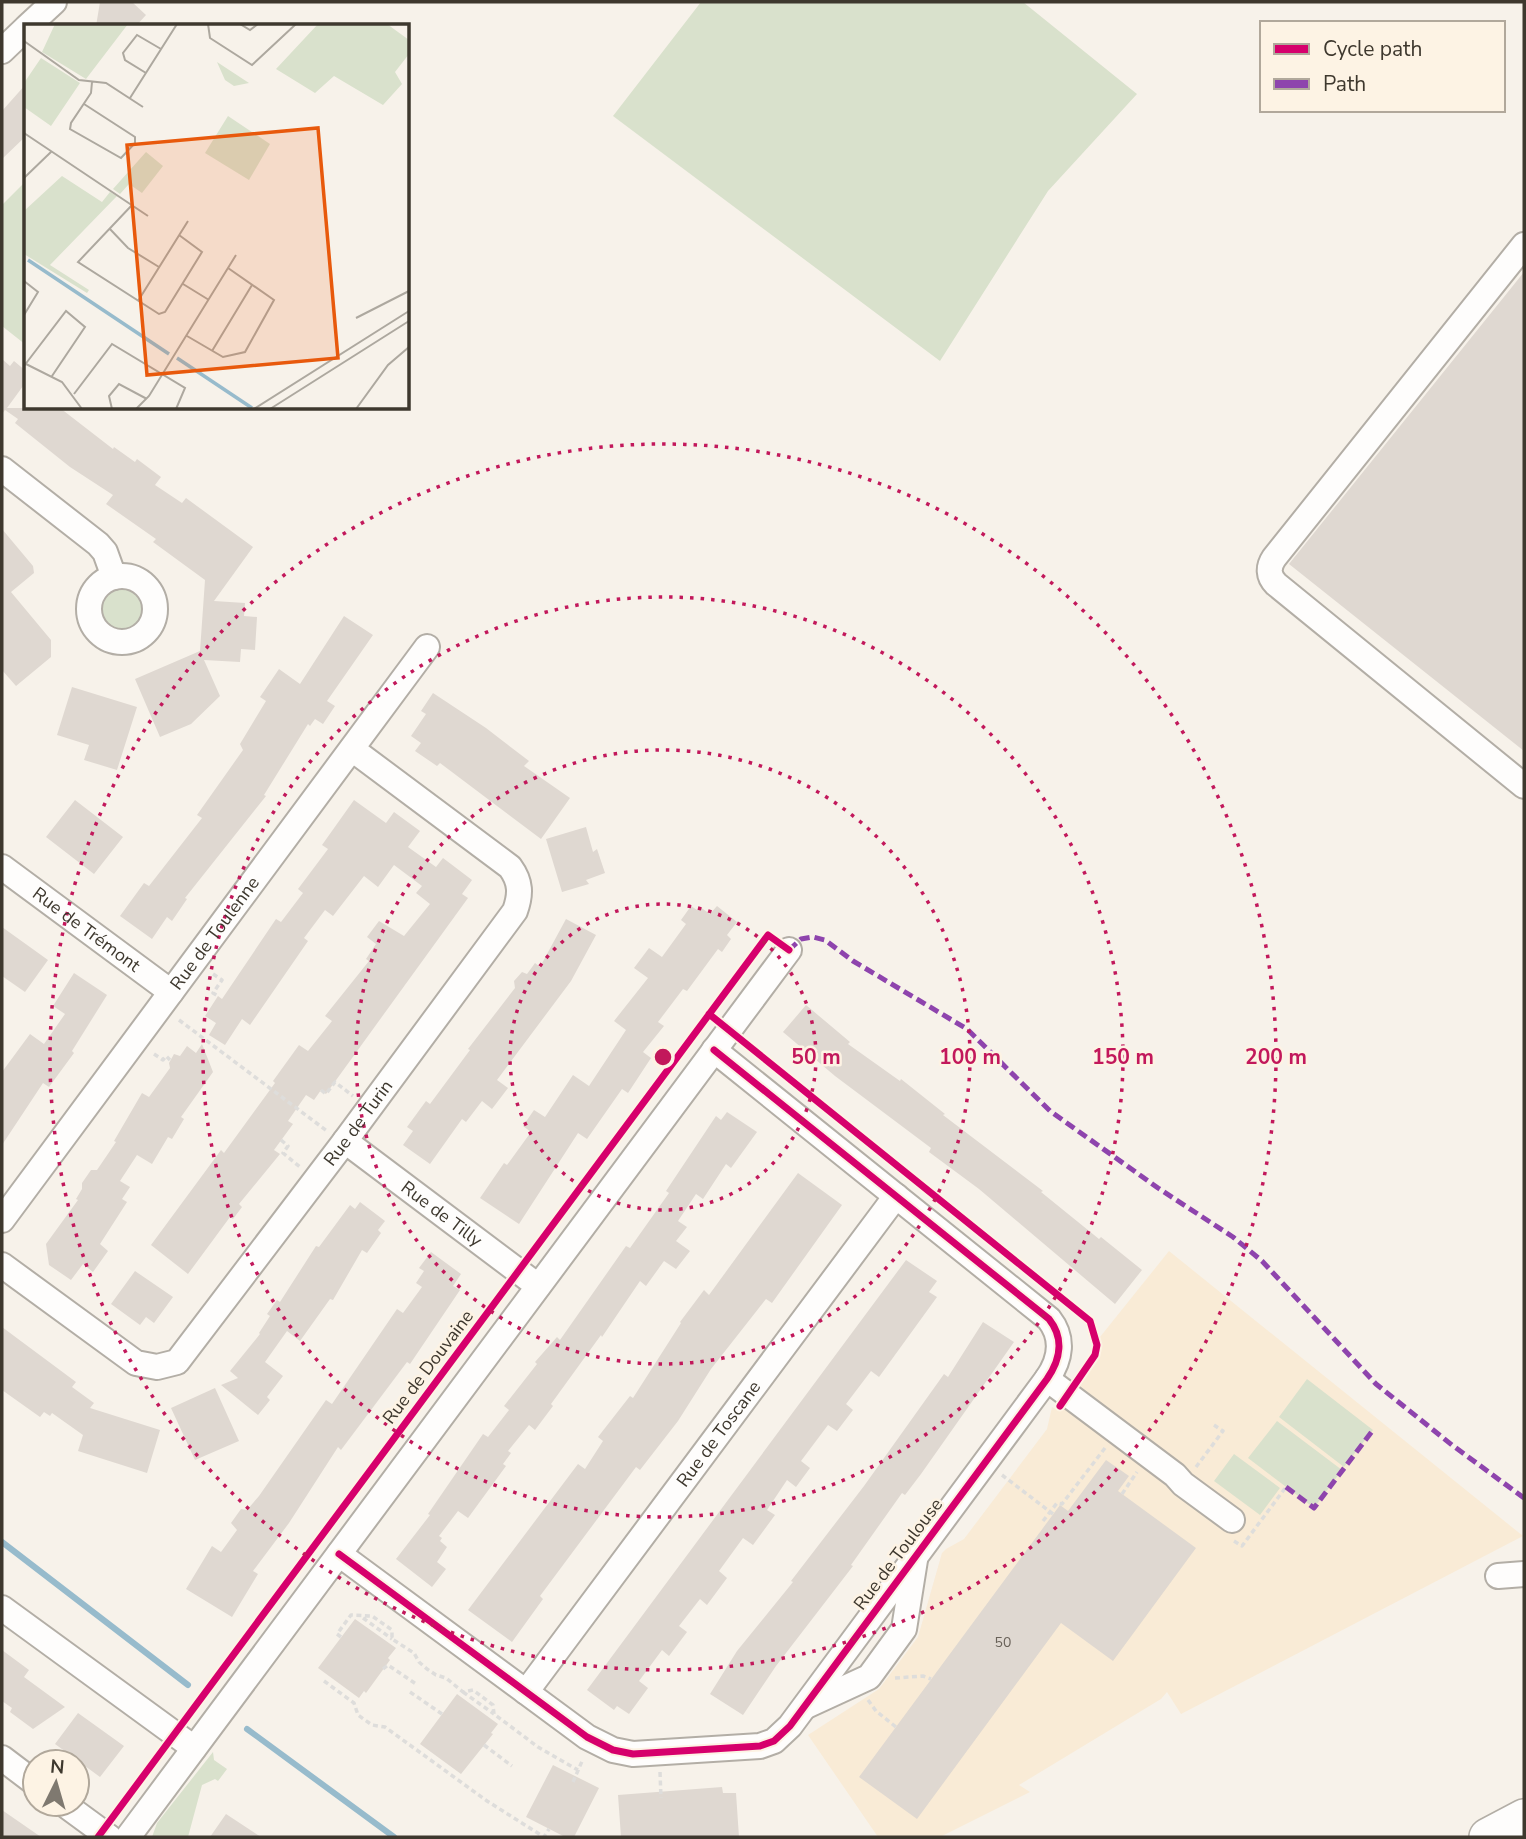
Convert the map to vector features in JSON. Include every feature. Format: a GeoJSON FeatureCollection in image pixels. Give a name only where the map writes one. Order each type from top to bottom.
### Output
{"type":"FeatureCollection","features":[{"type":"Feature","properties":{"kind":"highway"},"geometry":{"type":"LineString","coordinates":[[1488,1837],[1524,1818]]}},
{"type":"Feature","properties":{"kind":"street"},"geometry":{"type":"LineString","coordinates":[[30,24],[54,2]]}},
{"type":"Feature","properties":{"kind":"street"},"geometry":{"type":"LineString","coordinates":[[2,51],[24,30]]}},
{"type":"Feature","properties":{"kind":"street"},"geometry":{"type":"LineString","coordinates":[[1524,245],[1273,558],[1269,569],[1276,584],[1524,786]]}},
{"type":"Feature","properties":{"kind":"street"},"geometry":{"type":"LineString","coordinates":[[3,471],[98,544],[105,552],[114,577]]}},
{"type":"Feature","properties":{"kind":"street","name":"Rue de Toulenne"},"geometry":{"type":"LineString","coordinates":[[2,1220],[171,1004],[427,647]]}},
{"type":"Feature","properties":{"kind":"street","name":"Rue de Turin"},"geometry":{"type":"LineString","coordinates":[[2,1265],[127,1358],[146,1366],[167,1366],[177,1362],[316,1179],[337,1137],[369,1109],[515,911],[520,893],[515,874],[503,860],[352,749]]}},
{"type":"Feature","properties":{"kind":"street","name":"Rue de Trémont"},"geometry":{"type":"LineString","coordinates":[[2,867],[171,1004]]}},
{"type":"Feature","properties":{"kind":"street"},"geometry":{"type":"LineString","coordinates":[[128,1837],[789,950]]}},
{"type":"Feature","properties":{"kind":"street","name":"Rue de Toulouse"},"geometry":{"type":"LineString","coordinates":[[339,1554],[587,1737],[613,1750],[633,1754],[768,1745],[782,1735],[803,1708],[1047,1379],[1056,1365],[1059,1334],[1049,1318],[714,1050]]}},
{"type":"Feature","properties":{"kind":"street","name":"Rue de Tilly"},"geometry":{"type":"LineString","coordinates":[[337,1137],[538,1286]]}},
{"type":"Feature","properties":{"kind":"street","name":"Rue de Toscane"},"geometry":{"type":"LineString","coordinates":[[526,1692],[896,1196]]}},
{"type":"Feature","properties":{"kind":"street"},"geometry":{"type":"LineString","coordinates":[[1047,1379],[1175,1475],[1182,1485],[1232,1520]]}},
{"type":"Feature","properties":{"kind":"street"},"geometry":{"type":"LineString","coordinates":[[803,1708],[869,1677],[898,1638],[904,1629],[915,1556]]}},
{"type":"Feature","properties":{"kind":"street"},"geometry":{"type":"LineString","coordinates":[[1498,1576],[1524,1574]]}},
{"type":"Feature","properties":{"kind":"street"},"geometry":{"type":"LineString","coordinates":[[2,1608],[194,1748]]}},
{"type":"Feature","properties":{"kind":"street"},"geometry":{"type":"LineString","coordinates":[[2,1758],[21,1772]]}},
{"type":"Feature","properties":{"kind":"street"},"geometry":{"type":"LineString","coordinates":[[83,1818],[108,1837]]}},
{"type":"Feature","properties":{"kind":"path"},"geometry":{"type":"LineString","coordinates":[[171,1004],[337,1137]]}},
{"type":"Feature","properties":{"kind":"path"},"geometry":{"type":"LineString","coordinates":[[321,1090],[326,1094],[335,1082],[369,1109]]}},
{"type":"Feature","properties":{"kind":"path"},"geometry":{"type":"LineString","coordinates":[[281,1140],[288,1146],[283,1153],[316,1179]]}},
{"type":"Feature","properties":{"kind":"path"},"geometry":{"type":"LineString","coordinates":[[1182,1485],[1223,1431],[1213,1425]]}},
{"type":"Feature","properties":{"kind":"path"},"geometry":{"type":"LineString","coordinates":[[1043,1521],[1052,1513],[1057,1503],[1062,1504],[1108,1443]]}},
{"type":"Feature","properties":{"kind":"path"},"geometry":{"type":"LineString","coordinates":[[1122,1493],[1140,1467]]}},
{"type":"Feature","properties":{"kind":"path"},"geometry":{"type":"LineString","coordinates":[[1006,1478],[1052,1513]]}},
{"type":"Feature","properties":{"kind":"path"},"geometry":{"type":"LineString","coordinates":[[341,1637],[337,1634],[351,1615],[357,1614],[414,1653],[427,1669],[446,1678],[477,1705],[494,1714],[538,1747],[578,1770]]}},
{"type":"Feature","properties":{"kind":"path"},"geometry":{"type":"LineString","coordinates":[[362,1617],[372,1616],[392,1630],[392,1639]]}},
{"type":"Feature","properties":{"kind":"path"},"geometry":{"type":"LineString","coordinates":[[374,1632],[377,1628]]}},
{"type":"Feature","properties":{"kind":"path"},"geometry":{"type":"LineString","coordinates":[[383,1669],[388,1665],[416,1684]]}},
{"type":"Feature","properties":{"kind":"path"},"geometry":{"type":"LineString","coordinates":[[883,1679],[923,1676],[931,1679]]}},
{"type":"Feature","properties":{"kind":"path"},"geometry":{"type":"LineString","coordinates":[[324,1681],[354,1703],[358,1715],[372,1725],[385,1727],[522,1825],[544,1837],[549,1829]]}},
{"type":"Feature","properties":{"kind":"path"},"geometry":{"type":"LineString","coordinates":[[334,1688],[338,1683]]}},
{"type":"Feature","properties":{"kind":"path"},"geometry":{"type":"LineString","coordinates":[[463,1692],[473,1690],[493,1705],[494,1714]]}},
{"type":"Feature","properties":{"kind":"path"},"geometry":{"type":"LineString","coordinates":[[410,1692],[442,1714]]}},
{"type":"Feature","properties":{"kind":"path"},"geometry":{"type":"LineString","coordinates":[[865,1695],[876,1711],[896,1727]]}},
{"type":"Feature","properties":{"kind":"path"},"geometry":{"type":"LineString","coordinates":[[484,1745],[512,1766]]}},
{"type":"Feature","properties":{"kind":"path"},"geometry":{"type":"LineString","coordinates":[[573,1782],[584,1755]]}},
{"type":"Feature","properties":{"kind":"path"},"geometry":{"type":"LineString","coordinates":[[435,1765],[440,1759]]}},
{"type":"Feature","properties":{"kind":"path"},"geometry":{"type":"LineString","coordinates":[[660,1771],[661,1798]]}},
{"type":"Feature","properties":{"kind":"shaded area"},"geometry":{"type":"Polygon","coordinates":[[[1169,1251],[1523,1536],[1181,1714],[1167,1692],[1161,1699],[1019,1785],[1030,1792],[940,1837],[878,1837],[808,1735],[879,1689],[918,1637],[942,1553],[964,1539],[1047,1429],[1052,1407],[1060,1411],[1078,1388],[1096,1361],[1100,1337],[1169,1251]]]}},
{"type":"Feature","properties":{"kind":"green space"},"geometry":{"type":"Polygon","coordinates":[[[701,2],[1023,2],[1137,94],[1048,191],[940,361],[613,116],[701,2]]]}},
{"type":"Feature","properties":{"kind":"green space"},"geometry":{"type":"Polygon","coordinates":[[[24,183],[24,343],[2,326],[2,205],[24,183]]]}},
{"type":"Feature","properties":{"kind":"green space"},"geometry":{"type":"Polygon","coordinates":[[[122,585],[138,592],[145,608],[138,624],[122,631],[106,624],[99,608],[106,592],[122,585]]]}},
{"type":"Feature","properties":{"kind":"green space"},"geometry":{"type":"Polygon","coordinates":[[[1307,1379],[1373,1430],[1344,1467],[1279,1417],[1307,1379]]]}},
{"type":"Feature","properties":{"kind":"green space"},"geometry":{"type":"Polygon","coordinates":[[[1277,1421],[1342,1470],[1314,1508],[1248,1458],[1277,1421]]]}},
{"type":"Feature","properties":{"kind":"green space"},"geometry":{"type":"Polygon","coordinates":[[[1234,1454],[1280,1488],[1260,1515],[1214,1481],[1234,1454]]]}},
{"type":"Feature","properties":{"kind":"green space"},"geometry":{"type":"Polygon","coordinates":[[[213,1752],[214,1760],[227,1769],[218,1781],[215,1779],[202,1785],[188,1837],[152,1837],[157,1823],[213,1752]]]}},
{"type":"Feature","properties":{"kind":"building"},"geometry":{"type":"Polygon","coordinates":[[[100,2],[132,2],[146,15],[138,24],[96,24],[100,2]]]}},
{"type":"Feature","properties":{"kind":"building"},"geometry":{"type":"Polygon","coordinates":[[[24,86],[24,138],[2,159],[2,111],[24,86]]]}},
{"type":"Feature","properties":{"kind":"building"},"geometry":{"type":"Polygon","coordinates":[[[1524,272],[1524,751],[1289,564],[1524,272]]]}},
{"type":"Feature","properties":{"kind":"building"},"geometry":{"type":"Polygon","coordinates":[[[2,359],[10,366],[14,361],[24,369],[24,385],[7,408],[63,410],[113,449],[114,447],[135,462],[137,459],[161,477],[155,485],[182,503],[186,498],[253,547],[214,601],[245,603],[244,616],[257,617],[255,650],[241,649],[240,662],[204,660],[220,696],[191,724],[160,737],[135,679],[200,651],[205,580],[153,542],[156,539],[106,504],[113,495],[70,467],[15,423],[18,419],[5,410],[2,414],[2,359]]]}},
{"type":"Feature","properties":{"kind":"building"},"geometry":{"type":"Polygon","coordinates":[[[2,529],[33,566],[34,573],[11,592],[51,640],[51,657],[16,686],[2,670],[2,529]]]}},
{"type":"Feature","properties":{"kind":"building"},"geometry":{"type":"Polygon","coordinates":[[[344,616],[373,635],[327,701],[335,706],[323,724],[315,719],[310,726],[308,724],[264,795],[266,796],[185,898],[187,899],[172,921],[167,917],[152,939],[120,916],[144,883],[149,886],[202,818],[197,815],[243,750],[240,744],[266,701],[260,697],[279,669],[300,684],[344,616]]]}},
{"type":"Feature","properties":{"kind":"building"},"geometry":{"type":"Polygon","coordinates":[[[72,687],[137,707],[117,770],[84,760],[89,745],[57,735],[72,687]]]}},
{"type":"Feature","properties":{"kind":"building"},"geometry":{"type":"Polygon","coordinates":[[[433,693],[486,728],[529,761],[524,766],[570,798],[541,839],[440,763],[437,766],[415,751],[421,743],[411,736],[426,714],[421,711],[433,693]]]}},
{"type":"Feature","properties":{"kind":"building"},"geometry":{"type":"Polygon","coordinates":[[[75,800],[123,837],[94,874],[46,837],[75,800]]]}},
{"type":"Feature","properties":{"kind":"building"},"geometry":{"type":"Polygon","coordinates":[[[354,800],[386,823],[394,812],[420,831],[408,847],[436,867],[443,858],[472,880],[462,894],[468,898],[326,1094],[321,1090],[314,1100],[306,1095],[288,1121],[293,1124],[274,1150],[280,1154],[239,1204],[242,1207],[233,1219],[230,1217],[188,1274],[151,1245],[221,1150],[224,1153],[299,1045],[308,1051],[332,1021],[325,1016],[369,961],[366,959],[376,944],[367,937],[379,921],[404,936],[430,904],[416,893],[422,886],[394,865],[378,887],[364,876],[333,916],[325,910],[304,938],[308,941],[250,1025],[242,1019],[225,1045],[209,1035],[216,1023],[205,1016],[218,996],[222,999],[276,919],[281,922],[303,893],[298,889],[328,849],[322,845],[354,800]]]}},
{"type":"Feature","properties":{"kind":"building"},"geometry":{"type":"Polygon","coordinates":[[[586,827],[593,852],[597,849],[605,873],[586,880],[589,884],[562,892],[546,839],[586,827]]]}},
{"type":"Feature","properties":{"kind":"building"},"geometry":{"type":"Polygon","coordinates":[[[691,906],[697,910],[700,907],[710,914],[717,906],[737,922],[727,935],[731,939],[722,952],[718,949],[687,991],[683,989],[658,1022],[664,1026],[643,1052],[651,1058],[628,1093],[622,1089],[587,1139],[578,1133],[519,1224],[480,1198],[504,1163],[507,1165],[531,1132],[523,1126],[534,1110],[545,1117],[573,1075],[589,1086],[626,1030],[614,1021],[648,978],[634,968],[649,948],[662,957],[686,924],[681,920],[691,906]]]}},
{"type":"Feature","properties":{"kind":"building"},"geometry":{"type":"Polygon","coordinates":[[[566,919],[596,935],[571,981],[497,1080],[508,1088],[492,1109],[482,1101],[466,1122],[462,1119],[430,1164],[403,1145],[413,1131],[407,1127],[426,1101],[430,1104],[470,1050],[468,1049],[515,988],[514,981],[522,972],[527,974],[535,963],[540,967],[566,919]]]}},
{"type":"Feature","properties":{"kind":"building"},"geometry":{"type":"Polygon","coordinates":[[[2,927],[48,960],[25,992],[2,976],[2,927]]]}},
{"type":"Feature","properties":{"kind":"building"},"geometry":{"type":"Polygon","coordinates":[[[74,973],[107,995],[72,1051],[74,1053],[49,1087],[43,1083],[2,1145],[2,1072],[30,1034],[44,1044],[65,1014],[53,1006],[74,973]]]}},
{"type":"Feature","properties":{"kind":"building"},"geometry":{"type":"Polygon","coordinates":[[[806,1005],[850,1042],[848,1044],[900,1081],[901,1079],[945,1114],[943,1115],[1043,1191],[1041,1192],[1099,1239],[1101,1237],[1142,1270],[1115,1304],[979,1189],[929,1152],[931,1148],[835,1076],[783,1032],[806,1005]]]}},
{"type":"Feature","properties":{"kind":"building"},"geometry":{"type":"Polygon","coordinates":[[[202,1044],[213,1072],[181,1117],[184,1119],[172,1139],[168,1137],[152,1164],[137,1155],[120,1181],[130,1187],[122,1199],[127,1202],[100,1244],[108,1251],[93,1272],[83,1264],[71,1280],[49,1265],[46,1244],[78,1200],[76,1199],[82,1189],[82,1183],[91,1170],[97,1170],[116,1142],[114,1141],[142,1093],[149,1097],[170,1068],[169,1063],[174,1054],[180,1056],[187,1046],[196,1053],[202,1044]]]}},
{"type":"Feature","properties":{"kind":"building"},"geometry":{"type":"Polygon","coordinates":[[[727,1112],[757,1132],[731,1168],[726,1164],[703,1199],[696,1194],[678,1221],[687,1227],[676,1241],[690,1251],[676,1269],[664,1261],[646,1286],[640,1281],[535,1430],[529,1425],[508,1451],[511,1453],[503,1464],[506,1466],[468,1518],[458,1511],[439,1536],[442,1538],[440,1541],[447,1547],[437,1562],[446,1569],[432,1587],[396,1559],[430,1515],[428,1514],[483,1434],[488,1437],[509,1410],[504,1406],[537,1364],[535,1362],[557,1337],[560,1340],[626,1246],[630,1248],[669,1193],[666,1191],[716,1116],[721,1120],[727,1112]]]}},
{"type":"Feature","properties":{"kind":"building"},"geometry":{"type":"Polygon","coordinates":[[[798,1173],[842,1205],[772,1303],[766,1299],[711,1369],[678,1421],[640,1470],[636,1467],[540,1596],[543,1599],[512,1642],[468,1610],[578,1464],[585,1469],[603,1441],[598,1437],[630,1396],[633,1398],[680,1322],[704,1290],[709,1295],[798,1173]]]}},
{"type":"Feature","properties":{"kind":"building"},"geometry":{"type":"Polygon","coordinates":[[[360,1202],[385,1221],[378,1230],[381,1233],[367,1253],[362,1250],[333,1300],[330,1299],[300,1341],[287,1331],[265,1362],[283,1376],[267,1397],[270,1400],[258,1415],[221,1385],[238,1378],[230,1371],[260,1334],[270,1316],[267,1314],[277,1300],[280,1302],[316,1246],[319,1247],[350,1205],[355,1209],[360,1202]]]}},
{"type":"Feature","properties":{"kind":"building"},"geometry":{"type":"Polygon","coordinates":[[[431,1252],[461,1274],[453,1286],[460,1290],[410,1364],[407,1362],[341,1450],[338,1447],[289,1523],[253,1571],[258,1574],[232,1617],[186,1589],[212,1546],[221,1552],[237,1530],[231,1523],[241,1509],[247,1510],[259,1496],[326,1400],[332,1404],[397,1309],[403,1313],[422,1287],[416,1283],[424,1271],[419,1268],[431,1252]]]}},
{"type":"Feature","properties":{"kind":"building"},"geometry":{"type":"Polygon","coordinates":[[[906,1260],[937,1281],[929,1292],[937,1297],[879,1377],[871,1371],[846,1404],[853,1410],[837,1431],[828,1425],[801,1461],[810,1468],[796,1487],[787,1480],[767,1510],[775,1515],[753,1545],[743,1538],[719,1571],[727,1578],[707,1605],[700,1599],[679,1626],[687,1632],[669,1656],[662,1650],[639,1681],[648,1688],[629,1714],[617,1706],[614,1710],[587,1690],[906,1260]]]}},
{"type":"Feature","properties":{"kind":"building"},"geometry":{"type":"Polygon","coordinates":[[[135,1271],[173,1297],[154,1323],[146,1317],[140,1325],[111,1304],[135,1271]]]}},
{"type":"Feature","properties":{"kind":"building"},"geometry":{"type":"Polygon","coordinates":[[[983,1322],[1014,1342],[921,1474],[905,1495],[902,1493],[851,1565],[853,1566],[776,1666],[743,1715],[710,1694],[737,1651],[793,1582],[791,1581],[864,1486],[944,1374],[948,1377],[983,1322]]]}},
{"type":"Feature","properties":{"kind":"building"},"geometry":{"type":"Polygon","coordinates":[[[2,1327],[76,1382],[72,1387],[94,1403],[90,1408],[160,1430],[147,1473],[78,1451],[83,1435],[52,1413],[50,1416],[44,1412],[40,1417],[2,1390],[2,1327]]]}},
{"type":"Feature","properties":{"kind":"building"},"geometry":{"type":"Polygon","coordinates":[[[215,1388],[239,1441],[195,1460],[171,1408],[215,1388]]]}},
{"type":"Feature","properties":{"kind":"building"},"geometry":{"type":"Polygon","coordinates":[[[1106,1460],[1129,1476],[1118,1491],[1196,1548],[1113,1661],[1061,1623],[917,1819],[859,1777],[1060,1505],[1068,1511],[1106,1460]]]}},
{"type":"Feature","properties":{"kind":"building"},"geometry":{"type":"Polygon","coordinates":[[[355,1619],[396,1648],[366,1693],[364,1691],[359,1698],[318,1668],[355,1619]]]}},
{"type":"Feature","properties":{"kind":"building"},"geometry":{"type":"Polygon","coordinates":[[[2,1650],[29,1670],[24,1677],[65,1707],[33,1729],[10,1712],[12,1708],[2,1701],[2,1650]]]}},
{"type":"Feature","properties":{"kind":"building"},"geometry":{"type":"Polygon","coordinates":[[[457,1694],[498,1724],[461,1774],[420,1744],[457,1694]]]}},
{"type":"Feature","properties":{"kind":"building"},"geometry":{"type":"Polygon","coordinates":[[[78,1713],[124,1746],[100,1777],[91,1770],[91,1748],[60,1748],[55,1744],[78,1713]]]}},
{"type":"Feature","properties":{"kind":"building"},"geometry":{"type":"Polygon","coordinates":[[[553,1765],[599,1788],[574,1837],[565,1837],[526,1817],[553,1765]]]}},
{"type":"Feature","properties":{"kind":"building"},"geometry":{"type":"Polygon","coordinates":[[[722,1787],[723,1793],[736,1793],[739,1837],[621,1837],[618,1795],[722,1787]]]}},
{"type":"Feature","properties":{"kind":"building"},"geometry":{"type":"Polygon","coordinates":[[[2,1810],[41,1837],[2,1837],[2,1810]]]}},
{"type":"Feature","properties":{"kind":"building"},"geometry":{"type":"Polygon","coordinates":[[[226,1814],[261,1837],[210,1837],[226,1814]]]}},
{"type":"Feature","properties":{"kind":"waterway"},"geometry":{"type":"LineString","coordinates":[[2,1542],[188,1685]]}},
{"type":"Feature","properties":{"kind":"waterway"},"geometry":{"type":"LineString","coordinates":[[247,1729],[394,1837]]}},
{"type":"Feature","properties":{"kind":"marked path"},"geometry":{"type":"LineString","coordinates":[[789,950],[801,939],[813,937],[825,940],[853,961],[967,1029],[1050,1111],[1158,1188],[1233,1237],[1262,1261],[1376,1384],[1524,1498]]}},
{"type":"Feature","properties":{"kind":"marked path"},"geometry":{"type":"LineString","coordinates":[[1286,1487],[1314,1508],[1373,1430]]}},
{"type":"Feature","properties":{"kind":"cycle path","name":"Rue de Douvaine"},"geometry":{"type":"LineString","coordinates":[[98,1837],[768,935],[789,950]]}},
{"type":"Feature","properties":{"kind":"cycle path"},"geometry":{"type":"LineString","coordinates":[[709,1014],[1090,1321],[1097,1345],[1095,1355],[1060,1406]]}},
{"type":"Feature","properties":{"kind":"cycle path"},"geometry":{"type":"LineString","coordinates":[[339,1554],[587,1737],[613,1750],[633,1754],[760,1746],[774,1741],[790,1726],[1047,1379],[1058,1356],[1059,1341],[1049,1319],[714,1050]]}}]}
